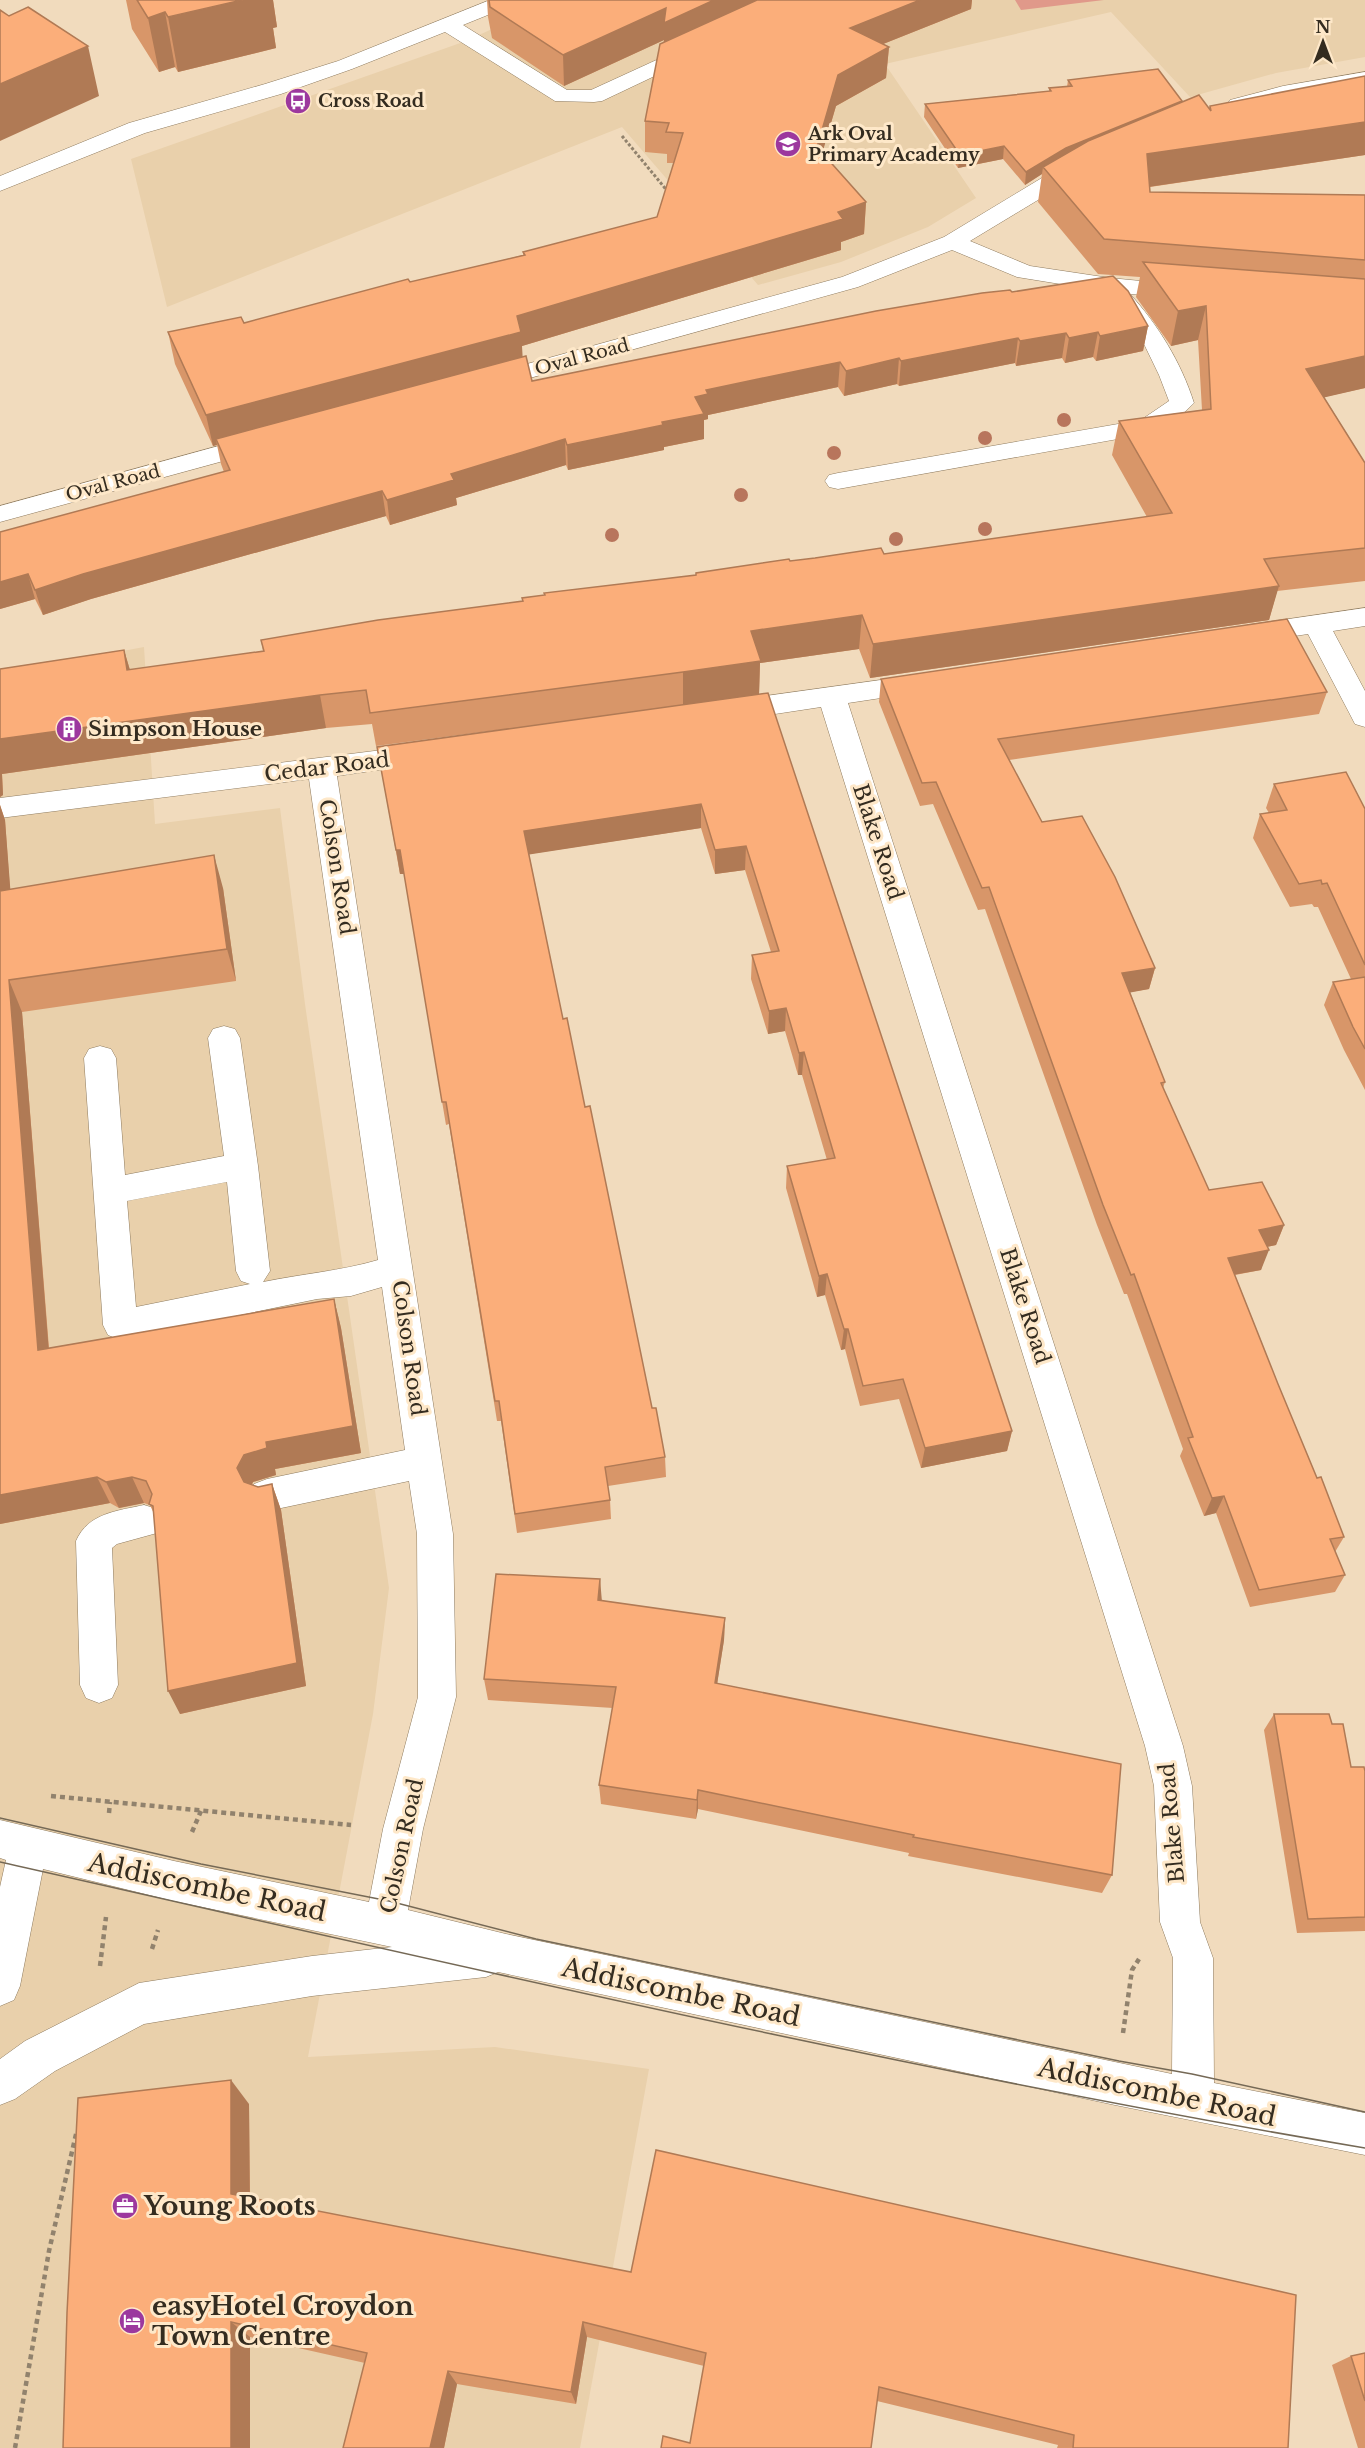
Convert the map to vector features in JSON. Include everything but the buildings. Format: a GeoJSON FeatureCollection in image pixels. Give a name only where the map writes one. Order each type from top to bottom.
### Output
{"type":"FeatureCollection","features":[{"type":"Feature","properties":{"kind":"street"},"geometry":{"type":"LineString","coordinates":[[455,0],[470,16]]}},
{"type":"Feature","properties":{"kind":"street"},"geometry":{"type":"LineString","coordinates":[[0,184],[137,128],[345,65],[508,0]]}},
{"type":"Feature","properties":{"kind":"street"},"geometry":{"type":"LineString","coordinates":[[448,25],[563,96],[575,98],[594,96],[716,40]]}},
{"type":"Feature","properties":{"kind":"street"},"geometry":{"type":"LineString","coordinates":[[1218,111],[1283,92],[1365,78]]}},
{"type":"Feature","properties":{"kind":"street","name":"Oval Road"},"geometry":{"type":"LineString","coordinates":[[465,388],[850,282],[952,242],[1073,168],[1093,159]]}},
{"type":"Feature","properties":{"kind":"street"},"geometry":{"type":"LineString","coordinates":[[952,242],[1025,272],[1110,285],[1205,293]]}},
{"type":"Feature","properties":{"kind":"street"},"geometry":{"type":"LineString","coordinates":[[838,481],[1148,427],[1166,417],[1182,403],[1176,383],[1135,312],[1110,285]]}},
{"type":"Feature","properties":{"kind":"street","name":"Oval Road"},"geometry":{"type":"LineString","coordinates":[[0,514],[285,436]]}},
{"type":"Feature","properties":{"kind":"street"},"geometry":{"type":"LineString","coordinates":[[1221,638],[1365,616]]}},
{"type":"Feature","properties":{"kind":"street"},"geometry":{"type":"LineString","coordinates":[[1316,624],[1365,717]]}},
{"type":"Feature","properties":{"kind":"street"},"geometry":{"type":"LineString","coordinates":[[702,715],[950,679]]}},
{"type":"Feature","properties":{"kind":"street","name":"Blake Road"},"geometry":{"type":"LineString","coordinates":[[832,697],[1164,1746],[1173,1786],[1180,1922],[1193,1958],[1193,2100]]}},
{"type":"Feature","properties":{"kind":"street","name":"Cedar Road"},"geometry":{"type":"LineString","coordinates":[[0,808],[322,769],[453,750]]}},
{"type":"Feature","properties":{"kind":"street","name":"Colson Road"},"geometry":{"type":"LineString","coordinates":[[322,769],[435,1534],[437,1697],[403,1829],[385,1925]]}},
{"type":"Feature","properties":{"kind":"street"},"geometry":{"type":"LineString","coordinates":[[224,1038],[242,1166],[253,1271]]}},
{"type":"Feature","properties":{"kind":"street"},"geometry":{"type":"LineString","coordinates":[[100,1058],[120,1325],[317,1285],[351,1282],[397,1268]]}},
{"type":"Feature","properties":{"kind":"street"},"geometry":{"type":"LineString","coordinates":[[110,1191],[242,1166]]}},
{"type":"Feature","properties":{"kind":"street"},"geometry":{"type":"LineString","coordinates":[[267,1495],[425,1462]]}},
{"type":"Feature","properties":{"kind":"street"},"geometry":{"type":"LineString","coordinates":[[99,1685],[94,1541],[107,1530],[144,1521]]}},
{"type":"Feature","properties":{"kind":"street"},"geometry":{"type":"LineString","coordinates":[[0,1986],[14,1843]]}},
{"type":"Feature","properties":{"kind":"street","name":"Addiscombe Road"},"geometry":{"type":"LineString","coordinates":[[14,1843],[174,1881],[385,1925],[506,1954],[1115,2084],[1365,2134]]}},
{"type":"Feature","properties":{"kind":"street"},"geometry":{"type":"LineString","coordinates":[[0,2084],[40,2056],[139,2004],[312,1976],[506,1954]]}},
{"type":"Feature","properties":{"kind":"path"},"geometry":{"type":"LineString","coordinates":[[622,136],[674,199]]}},
{"type":"Feature","properties":{"kind":"path"},"geometry":{"type":"LineString","coordinates":[[40,1795],[403,1829]]}},
{"type":"Feature","properties":{"kind":"path"},"geometry":{"type":"LineString","coordinates":[[187,1843],[201,1811]]}},
{"type":"Feature","properties":{"kind":"path"},"geometry":{"type":"LineString","coordinates":[[99,1970],[107,1913]]}},
{"type":"Feature","properties":{"kind":"path"},"geometry":{"type":"LineString","coordinates":[[1115,2084],[1132,1970],[1150,1942],[1180,1922]]}},
{"type":"Feature","properties":{"kind":"path"},"geometry":{"type":"LineString","coordinates":[[15,2448],[49,2251],[78,2125]]}},
{"type":"Feature","properties":{"kind":"shaded area","name":"Ark Oval Primary Academy"},"geometry":{"type":"Polygon","coordinates":[[[555,0],[1365,0],[1365,57],[1276,73],[1190,97],[1111,12],[885,64],[976,198],[928,227],[841,262],[758,285],[622,127],[167,307],[131,159],[466,41],[555,0]]]}},
{"type":"Feature","properties":{"kind":"shaded area"},"geometry":{"type":"Polygon","coordinates":[[[1015,0],[1104,0],[1021,10],[1015,0]]]}},
{"type":"Feature","properties":{"kind":"shaded area"},"geometry":{"type":"Polygon","coordinates":[[[144,647],[155,824],[280,808],[305,1004],[389,1588],[373,1714],[308,2057],[495,2047],[649,2069],[580,2448],[0,2448],[0,674],[144,647]]]}},
{"type":"Feature","properties":{"kind":"tram line"},"geometry":{"type":"LineString","coordinates":[[0,1818],[201,1864],[389,1901],[536,1939],[1119,2061],[1192,2074],[1365,2112]]}},
{"type":"Feature","properties":{"kind":"tram line"},"geometry":{"type":"LineString","coordinates":[[0,1862],[851,2051],[1193,2118],[1365,2148]]}},
{"type":"Feature","properties":{"kind":"place","name":"Cross Road"},"geometry":{"type":"Point","coordinates":[298,101]}},
{"type":"Feature","properties":{"kind":"place","name":"Ark Oval Primary Academy"},"geometry":{"type":"Point","coordinates":[788,144]}},
{"type":"Feature","properties":{"kind":"place","name":"Simpson House"},"geometry":{"type":"Point","coordinates":[69,729]}},
{"type":"Feature","properties":{"kind":"place","name":"Young Roots"},"geometry":{"type":"Point","coordinates":[125,2206]}},
{"type":"Feature","properties":{"kind":"place","name":"easyHotel Croydon Town Centre"},"geometry":{"type":"Point","coordinates":[132,2321]}}]}
